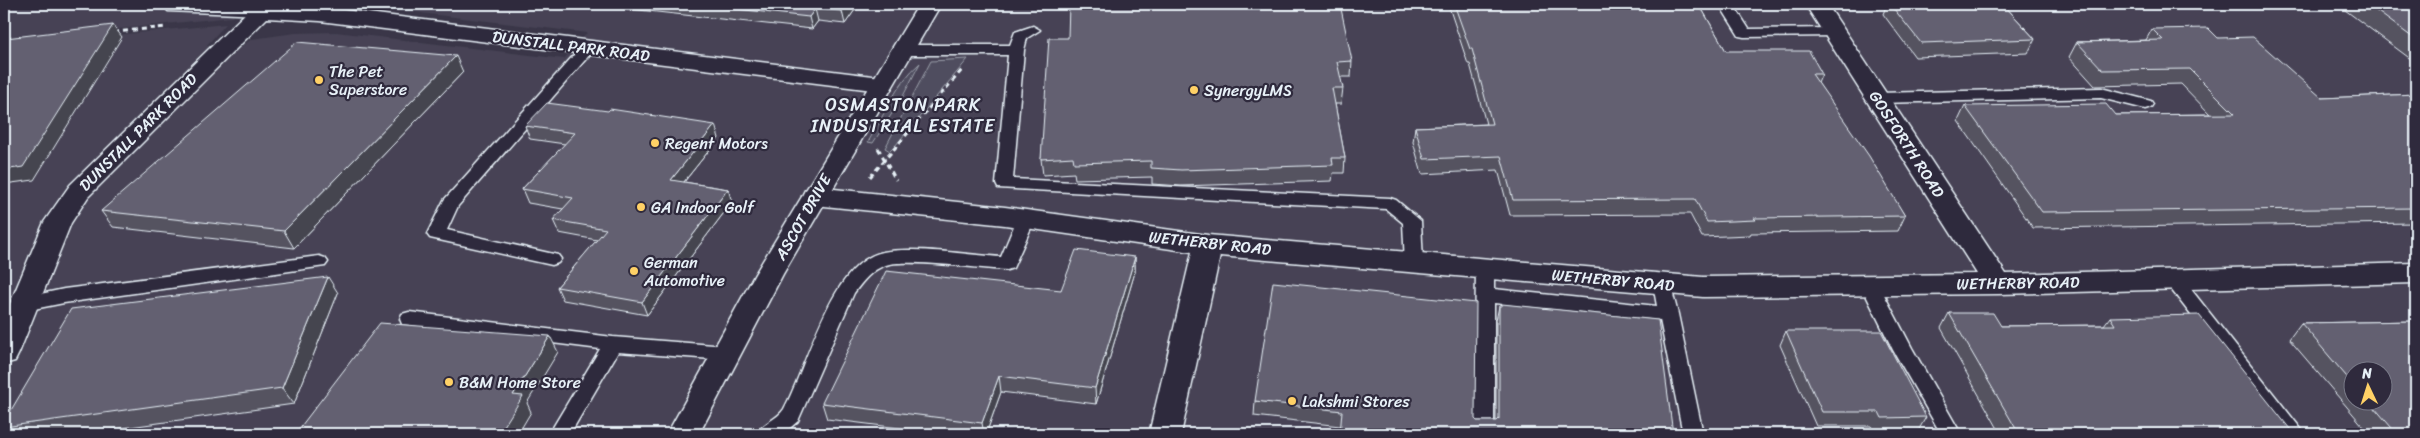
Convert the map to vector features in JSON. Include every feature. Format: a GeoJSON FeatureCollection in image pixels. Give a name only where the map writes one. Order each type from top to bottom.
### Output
{"type":"FeatureCollection","features":[{"type":"Feature","properties":{"kind":"street","name":"ASCOT DRIVE"},"geometry":{"type":"LineString","coordinates":[[683,434],[814,196],[930,4]]}},
{"type":"Feature","properties":{"kind":"street","name":"GOSFORTH ROAD"},"geometry":{"type":"LineString","coordinates":[[1816,4],[1998,284]]}},
{"type":"Feature","properties":{"kind":"street","name":"DUNSTALL PARK ROAD"},"geometry":{"type":"LineString","coordinates":[[4,353],[58,222],[79,191],[264,8],[327,9],[587,49],[881,84]]}},
{"type":"Feature","properties":{"kind":"street","name":"WETHERBY ROAD"},"geometry":{"type":"LineString","coordinates":[[814,196],[1026,219],[1208,245],[1414,263],[1485,282],[1662,284],[1703,287],[1998,284],[2416,273]]}},
{"type":"Feature","properties":{"kind":"street"},"geometry":{"type":"LineString","coordinates":[[1165,434],[1208,245]]}},
{"type":"Feature","properties":{"kind":"lane"},"geometry":{"type":"LineString","coordinates":[[1726,4],[1744,34],[1834,32]]}},
{"type":"Feature","properties":{"kind":"lane"},"geometry":{"type":"LineString","coordinates":[[173,8],[264,8]]}},
{"type":"Feature","properties":{"kind":"lane"},"geometry":{"type":"LineString","coordinates":[[1033,30],[1020,35],[1016,50],[1004,184],[1390,204],[1412,221],[1414,263]]}},
{"type":"Feature","properties":{"kind":"lane"},"geometry":{"type":"LineString","coordinates":[[552,259],[436,234],[450,204],[587,49]]}},
{"type":"Feature","properties":{"kind":"lane"},"geometry":{"type":"LineString","coordinates":[[902,50],[1016,50]]}},
{"type":"Feature","properties":{"kind":"lane"},"geometry":{"type":"LineString","coordinates":[[1877,98],[2102,93],[2145,104]]}},
{"type":"Feature","properties":{"kind":"lane"},"geometry":{"type":"LineString","coordinates":[[767,434],[777,428],[791,415],[846,290],[862,270],[884,258],[908,257],[1007,264],[1026,219]]}},
{"type":"Feature","properties":{"kind":"lane"},"geometry":{"type":"LineString","coordinates":[[24,304],[64,296],[319,262]]}},
{"type":"Feature","properties":{"kind":"lane"},"geometry":{"type":"LineString","coordinates":[[2173,279],[2295,434]]}},
{"type":"Feature","properties":{"kind":"lane"},"geometry":{"type":"LineString","coordinates":[[1484,434],[1485,282],[1668,314]]}},
{"type":"Feature","properties":{"kind":"lane"},"geometry":{"type":"LineString","coordinates":[[1662,284],[1693,434]]}},
{"type":"Feature","properties":{"kind":"lane"},"geometry":{"type":"LineString","coordinates":[[1870,285],[1903,350],[1951,434]]}},
{"type":"Feature","properties":{"kind":"lane"},"geometry":{"type":"LineString","coordinates":[[408,319],[613,344],[726,354]]}},
{"type":"Feature","properties":{"kind":"lane"},"geometry":{"type":"LineString","coordinates":[[559,434],[613,344]]}},
{"type":"Feature","properties":{"kind":"path"},"geometry":{"type":"LineString","coordinates":[[110,33],[176,26]]}},
{"type":"Feature","properties":{"kind":"path"},"geometry":{"type":"LineString","coordinates":[[869,180],[972,58],[974,50]]}},
{"type":"Feature","properties":{"kind":"path"},"geometry":{"type":"LineString","coordinates":[[878,148],[901,189],[895,204]]}},
{"type":"Feature","properties":{"kind":"shaded area"},"geometry":{"type":"Polygon","coordinates":[[[4,4],[245,4],[232,17],[4,41],[4,4]]]}},
{"type":"Feature","properties":{"kind":"shaded area","name":"OSMASTON PARK INDUSTRIAL ESTATE"},"geometry":{"type":"Polygon","coordinates":[[[347,4],[2416,4],[2416,434],[4,434],[5,46],[226,24],[206,46],[240,47],[252,39],[295,33],[336,32],[564,59],[587,33],[347,4]]]}},
{"type":"Feature","properties":{"kind":"shaded area"},"geometry":{"type":"Polygon","coordinates":[[[968,59],[895,146],[890,151],[885,148],[931,61],[968,59]]]}},
{"type":"Feature","properties":{"kind":"shaded area"},"geometry":{"type":"Polygon","coordinates":[[[920,63],[902,98],[873,143],[868,142],[897,90],[920,63]]]}},
{"type":"Feature","properties":{"kind":"building"},"geometry":{"type":"Polygon","coordinates":[[[690,4],[848,4],[842,11],[815,9],[809,17],[690,4]]]}},
{"type":"Feature","properties":{"kind":"building","name":"SynergyLMS"},"geometry":{"type":"Polygon","coordinates":[[[1069,4],[1340,4],[1352,61],[1337,62],[1343,88],[1332,88],[1345,158],[1332,158],[1333,165],[1181,170],[1151,168],[1151,161],[1074,163],[1073,157],[1041,159],[1049,38],[1068,38],[1069,4]]]}},
{"type":"Feature","properties":{"kind":"building"},"geometry":{"type":"Polygon","coordinates":[[[1454,4],[1699,4],[1726,51],[1809,51],[1822,74],[1812,74],[1869,156],[1905,216],[1754,218],[1756,220],[1707,222],[1695,199],[1513,200],[1501,156],[1424,159],[1415,127],[1492,124],[1472,49],[1470,49],[1454,4]]]}},
{"type":"Feature","properties":{"kind":"building"},"geometry":{"type":"Polygon","coordinates":[[[1890,4],[2003,4],[2035,39],[1921,43],[1890,4]]]}},
{"type":"Feature","properties":{"kind":"building"},"geometry":{"type":"Polygon","coordinates":[[[2367,4],[2416,4],[2416,40],[2367,4]]]}},
{"type":"Feature","properties":{"kind":"building"},"geometry":{"type":"Polygon","coordinates":[[[113,25],[23,167],[4,170],[4,40],[6,38],[113,25]]]}},
{"type":"Feature","properties":{"kind":"building"},"geometry":{"type":"Polygon","coordinates":[[[2208,28],[2218,38],[2253,37],[2322,98],[2416,94],[2416,208],[2042,212],[1965,106],[2106,104],[2115,115],[2235,114],[2190,69],[2103,70],[2077,42],[2163,40],[2152,29],[2208,28]]]}},
{"type":"Feature","properties":{"kind":"building"},"geometry":{"type":"Polygon","coordinates":[[[297,42],[456,56],[284,231],[101,211],[297,42]]]}},
{"type":"Feature","properties":{"kind":"building"},"geometry":{"type":"Polygon","coordinates":[[[547,103],[608,111],[610,109],[715,125],[671,180],[728,189],[642,302],[557,287],[606,229],[553,220],[573,198],[522,189],[575,133],[525,126],[547,103]]]}},
{"type":"Feature","properties":{"kind":"building"},"geometry":{"type":"Polygon","coordinates":[[[1076,250],[1135,257],[1095,388],[999,376],[982,423],[822,403],[886,271],[1061,290],[1076,250]]]}},
{"type":"Feature","properties":{"kind":"building"},"geometry":{"type":"Polygon","coordinates":[[[328,277],[282,388],[4,427],[4,422],[71,309],[328,277]]]}},
{"type":"Feature","properties":{"kind":"building"},"geometry":{"type":"Polygon","coordinates":[[[1273,282],[1476,303],[1475,419],[1477,421],[1497,421],[1499,419],[1499,306],[1502,306],[1502,304],[1658,320],[1673,434],[1340,434],[1342,411],[1255,401],[1273,282]]]}},
{"type":"Feature","properties":{"kind":"building"},"geometry":{"type":"Polygon","coordinates":[[[1949,313],[1993,313],[2001,326],[2115,325],[2110,317],[2199,315],[2294,434],[2019,434],[1949,313]]]}},
{"type":"Feature","properties":{"kind":"building"},"geometry":{"type":"Polygon","coordinates":[[[2416,321],[2416,434],[2397,434],[2377,410],[2392,410],[2392,360],[2342,360],[2342,371],[2301,323],[2416,321]]]}},
{"type":"Feature","properties":{"kind":"building","name":"B&M Home Store"},"geometry":{"type":"Polygon","coordinates":[[[380,323],[550,336],[513,395],[523,396],[499,434],[295,434],[380,323]]]}},
{"type":"Feature","properties":{"kind":"building"},"geometry":{"type":"Polygon","coordinates":[[[1786,331],[1881,331],[1926,417],[1882,418],[1879,412],[1822,412],[1786,331]]]}},
{"type":"Feature","properties":{"kind":"place","name":"The Pet Superstore"},"geometry":{"type":"Point","coordinates":[319,80]}},
{"type":"Feature","properties":{"kind":"place","name":"SynergyLMS"},"geometry":{"type":"Point","coordinates":[1194,90]}},
{"type":"Feature","properties":{"kind":"place","name":"Regent Motors"},"geometry":{"type":"Point","coordinates":[655,143]}},
{"type":"Feature","properties":{"kind":"place","name":"GA Indoor Golf"},"geometry":{"type":"Point","coordinates":[641,207]}},
{"type":"Feature","properties":{"kind":"place","name":"German Automotive"},"geometry":{"type":"Point","coordinates":[634,271]}},
{"type":"Feature","properties":{"kind":"place","name":"B&M Home Store"},"geometry":{"type":"Point","coordinates":[449,382]}},
{"type":"Feature","properties":{"kind":"place","name":"Lakshmi Stores"},"geometry":{"type":"Point","coordinates":[1292,401]}},
{"type":"Feature","properties":{"kind":"district","name":"OSMASTON PARK INDUSTRIAL ESTATE"},"geometry":{"type":"Point","coordinates":[903,115]}}]}
